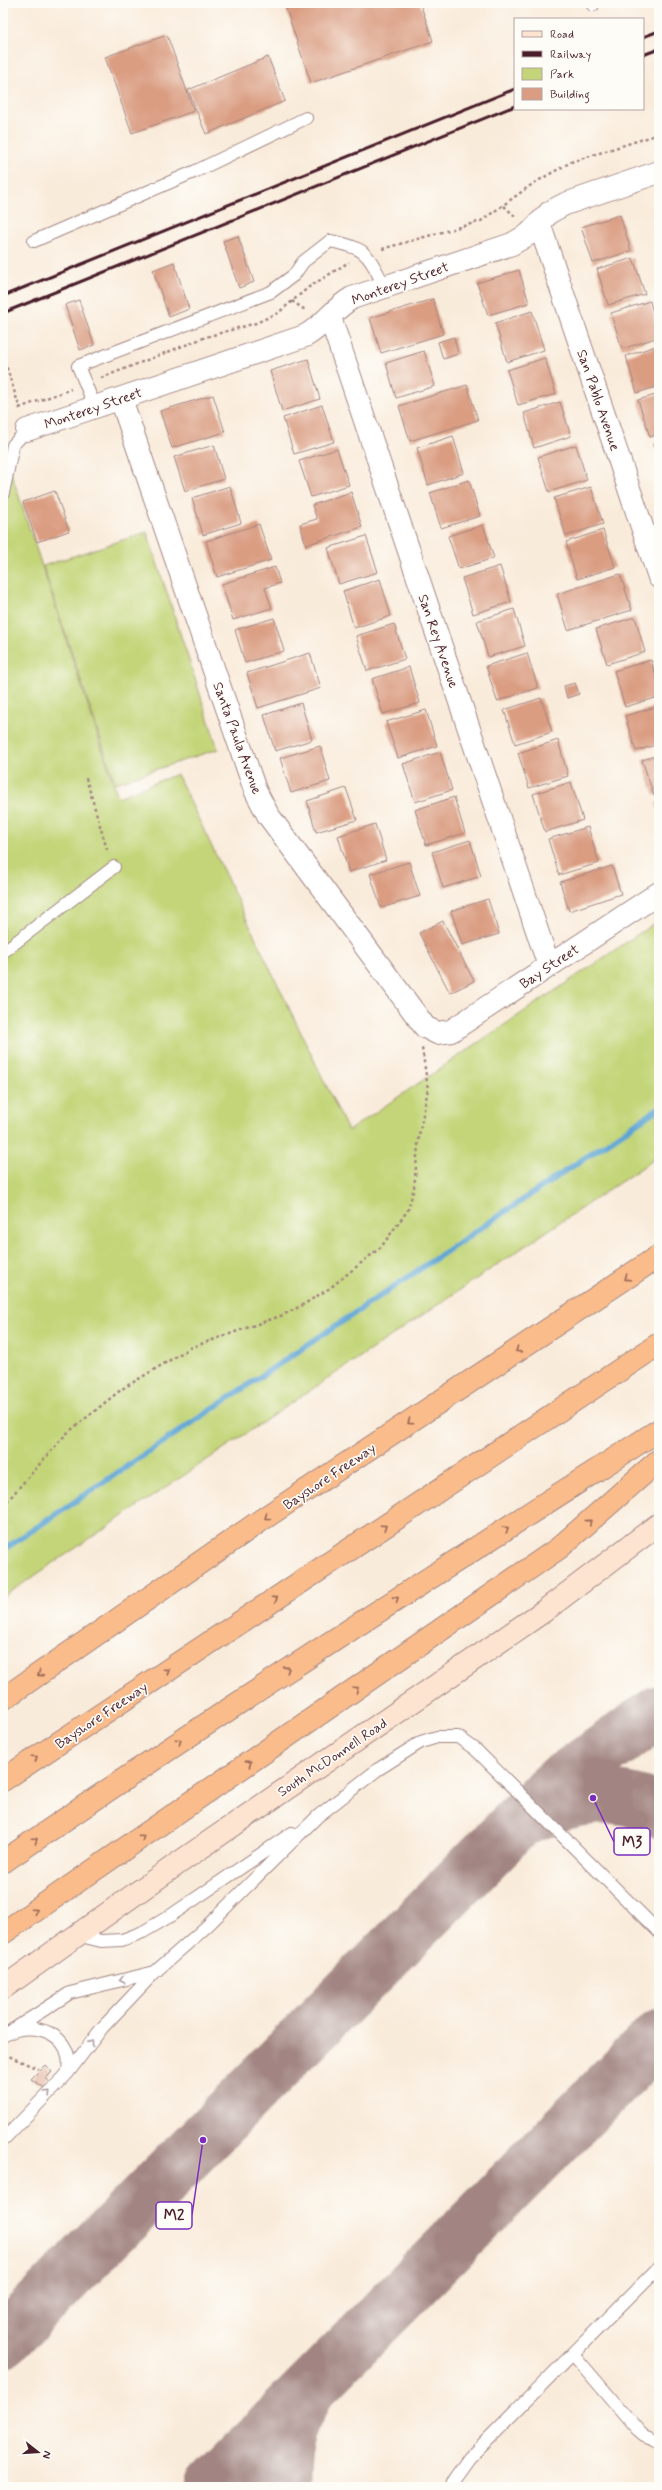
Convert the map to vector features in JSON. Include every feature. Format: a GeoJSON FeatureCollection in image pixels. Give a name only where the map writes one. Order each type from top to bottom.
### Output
{"type":"FeatureCollection","features":[{"type":"Feature","properties":{"kind":"highway","name":"Bayshore Freeway"},"geometry":{"type":"LineString","coordinates":[[3,1699],[263,1519],[659,1256]]}},
{"type":"Feature","properties":{"kind":"highway","name":"Bayshore Freeway"},"geometry":{"type":"LineString","coordinates":[[3,1780],[659,1344]]}},
{"type":"Feature","properties":{"kind":"highway"},"geometry":{"type":"LineString","coordinates":[[3,1862],[146,1763],[659,1430]]}},
{"type":"Feature","properties":{"kind":"highway"},"geometry":{"type":"LineString","coordinates":[[3,1933],[559,1548],[659,1460]]}},
{"type":"Feature","properties":{"kind":"street","name":"Monterey Street"},"geometry":{"type":"LineString","coordinates":[[27,430],[305,336],[319,328],[338,306],[352,298],[512,244],[529,234],[550,212],[565,204],[659,172]]}},
{"type":"Feature","properties":{"kind":"street","name":"San Pablo Avenue"},"geometry":{"type":"LineString","coordinates":[[539,223],[659,577]]}},
{"type":"Feature","properties":{"kind":"street","name":"San Rey Avenue"},"geometry":{"type":"LineString","coordinates":[[330,317],[549,966]]}},
{"type":"Feature","properties":{"kind":"street","name":"Santa Paula Avenue"},"geometry":{"type":"LineString","coordinates":[[121,398],[255,790],[268,815],[431,1030]]}},
{"type":"Feature","properties":{"kind":"street","name":"Bay Street"},"geometry":{"type":"LineString","coordinates":[[431,1030],[451,1031],[659,893]]}},
{"type":"Feature","properties":{"kind":"street","name":"South McDonnell Road"},"geometry":{"type":"LineString","coordinates":[[3,1988],[544,1611],[659,1524]]}},
{"type":"Feature","properties":{"kind":"lane"},"geometry":{"type":"LineString","coordinates":[[34,241],[196,171],[306,118]]}},
{"type":"Feature","properties":{"kind":"lane"},"geometry":{"type":"LineString","coordinates":[[95,408],[78,366],[271,292],[294,275],[303,262],[330,241],[354,246],[367,254],[385,287]]}},
{"type":"Feature","properties":{"kind":"lane"},"geometry":{"type":"LineString","coordinates":[[3,493],[13,445],[27,430]]}},
{"type":"Feature","properties":{"kind":"lane"},"geometry":{"type":"LineString","coordinates":[[3,952],[114,866]]}},
{"type":"Feature","properties":{"kind":"lane"},"geometry":{"type":"LineString","coordinates":[[77,1935],[101,1941],[122,1940],[143,1932],[170,1916],[318,1816],[377,1770],[421,1742],[437,1737],[458,1737],[475,1749],[659,1932]]}},
{"type":"Feature","properties":{"kind":"lane"},"geometry":{"type":"LineString","coordinates":[[3,2140],[67,2074],[102,2028],[155,1972],[206,1926],[318,1816]]}},
{"type":"Feature","properties":{"kind":"lane"},"geometry":{"type":"LineString","coordinates":[[7,2034],[70,1993],[155,1972]]}},
{"type":"Feature","properties":{"kind":"lane"},"geometry":{"type":"LineString","coordinates":[[7,2034],[26,2027],[41,2029],[56,2036],[66,2049],[70,2064],[67,2074]]}},
{"type":"Feature","properties":{"kind":"lane"},"geometry":{"type":"LineString","coordinates":[[451,2487],[454,2479],[469,2458],[659,2267]]}},
{"type":"Feature","properties":{"kind":"lane"},"geometry":{"type":"LineString","coordinates":[[573,2354],[637,2429],[644,2435],[659,2441]]}},
{"type":"Feature","properties":{"kind":"path"},"geometry":{"type":"LineString","coordinates":[[377,250],[481,221],[534,183],[571,162],[659,134]]}},
{"type":"Feature","properties":{"kind":"path"},"geometry":{"type":"LineString","coordinates":[[3,356],[27,430]]}},
{"type":"Feature","properties":{"kind":"path"},"geometry":{"type":"LineString","coordinates":[[20,408],[67,390]]}},
{"type":"Feature","properties":{"kind":"path"},"geometry":{"type":"LineString","coordinates":[[86,778],[104,846],[114,866]]}},
{"type":"Feature","properties":{"kind":"path"},"geometry":{"type":"LineString","coordinates":[[3,1506],[66,1434],[122,1389],[190,1348],[283,1315],[301,1306],[330,1288],[381,1247],[408,1210],[414,1188],[419,1135],[428,1090],[421,1044],[431,1030]]}},
{"type":"Feature","properties":{"kind":"path"},"geometry":{"type":"LineString","coordinates":[[4,2054],[38,2069]]}},
{"type":"Feature","properties":{"kind":"green space"},"geometry":{"type":"Polygon","coordinates":[[[3,448],[118,797],[177,774],[348,1131],[659,920],[659,1156],[3,1597],[3,448]]]}},
{"type":"Feature","properties":{"kind":"green space"},"geometry":{"type":"Polygon","coordinates":[[[147,532],[218,749],[115,783],[43,566],[147,532]]]}},
{"type":"Feature","properties":{"kind":"building"},"geometry":{"type":"Polygon","coordinates":[[[284,3],[420,3],[433,41],[311,83],[284,3]]]}},
{"type":"Feature","properties":{"kind":"building"},"geometry":{"type":"Polygon","coordinates":[[[167,35],[194,111],[132,133],[105,57],[167,35]]]}},
{"type":"Feature","properties":{"kind":"building"},"geometry":{"type":"Polygon","coordinates":[[[268,57],[285,101],[206,134],[188,90],[268,57]]]}},
{"type":"Feature","properties":{"kind":"building"},"geometry":{"type":"Polygon","coordinates":[[[620,215],[631,251],[593,263],[581,227],[620,215]]]}},
{"type":"Feature","properties":{"kind":"building"},"geometry":{"type":"Polygon","coordinates":[[[238,236],[254,282],[239,288],[223,241],[238,236]]]}},
{"type":"Feature","properties":{"kind":"building"},"geometry":{"type":"Polygon","coordinates":[[[633,258],[645,294],[608,305],[597,269],[633,258]]]}},
{"type":"Feature","properties":{"kind":"building"},"geometry":{"type":"Polygon","coordinates":[[[174,262],[189,309],[169,317],[153,270],[174,262]]]}},
{"type":"Feature","properties":{"kind":"building"},"geometry":{"type":"Polygon","coordinates":[[[519,270],[529,303],[488,315],[477,283],[519,270]]]}},
{"type":"Feature","properties":{"kind":"building"},"geometry":{"type":"Polygon","coordinates":[[[433,299],[443,334],[381,353],[370,318],[433,299]]]}},
{"type":"Feature","properties":{"kind":"building"},"geometry":{"type":"Polygon","coordinates":[[[79,300],[94,345],[80,350],[65,305],[79,300]]]}},
{"type":"Feature","properties":{"kind":"building"},"geometry":{"type":"Polygon","coordinates":[[[650,301],[659,337],[622,349],[611,313],[650,301]]]}},
{"type":"Feature","properties":{"kind":"building"},"geometry":{"type":"Polygon","coordinates":[[[532,311],[544,350],[507,362],[495,323],[532,311]]]}},
{"type":"Feature","properties":{"kind":"building"},"geometry":{"type":"Polygon","coordinates":[[[454,337],[458,354],[443,359],[438,342],[454,337]]]}},
{"type":"Feature","properties":{"kind":"building"},"geometry":{"type":"Polygon","coordinates":[[[659,345],[659,386],[637,393],[626,356],[659,345]]]}},
{"type":"Feature","properties":{"kind":"building"},"geometry":{"type":"Polygon","coordinates":[[[424,351],[435,386],[396,398],[386,363],[424,351]]]}},
{"type":"Feature","properties":{"kind":"building"},"geometry":{"type":"Polygon","coordinates":[[[545,358],[556,394],[518,405],[507,370],[545,358]]]}},
{"type":"Feature","properties":{"kind":"building"},"geometry":{"type":"Polygon","coordinates":[[[308,359],[320,399],[282,411],[270,371],[308,359]]]}},
{"type":"Feature","properties":{"kind":"building"},"geometry":{"type":"Polygon","coordinates":[[[467,385],[478,420],[410,441],[399,406],[467,385]]]}},
{"type":"Feature","properties":{"kind":"building"},"geometry":{"type":"Polygon","coordinates":[[[659,394],[659,434],[650,437],[638,400],[659,394]]]}},
{"type":"Feature","properties":{"kind":"building"},"geometry":{"type":"Polygon","coordinates":[[[213,395],[225,432],[172,448],[160,411],[213,395]]]}},
{"type":"Feature","properties":{"kind":"building"},"geometry":{"type":"Polygon","coordinates":[[[560,402],[571,436],[534,448],[524,413],[560,402]]]}},
{"type":"Feature","properties":{"kind":"building"},"geometry":{"type":"Polygon","coordinates":[[[322,405],[334,442],[294,454],[283,418],[322,405]]]}},
{"type":"Feature","properties":{"kind":"building"},"geometry":{"type":"Polygon","coordinates":[[[453,436],[464,473],[428,485],[417,448],[453,436]]]}},
{"type":"Feature","properties":{"kind":"building"},"geometry":{"type":"Polygon","coordinates":[[[659,442],[659,459],[654,444],[659,442]]]}},
{"type":"Feature","properties":{"kind":"building"},"geometry":{"type":"Polygon","coordinates":[[[214,445],[224,479],[185,491],[174,457],[214,445]]]}},
{"type":"Feature","properties":{"kind":"building"},"geometry":{"type":"Polygon","coordinates":[[[576,445],[587,480],[549,492],[538,457],[576,445]]]}},
{"type":"Feature","properties":{"kind":"building"},"geometry":{"type":"Polygon","coordinates":[[[337,449],[349,485],[311,497],[299,461],[337,449]]]}},
{"type":"Feature","properties":{"kind":"building"},"geometry":{"type":"Polygon","coordinates":[[[469,480],[480,516],[441,528],[430,493],[469,480]]]}},
{"type":"Feature","properties":{"kind":"building"},"geometry":{"type":"Polygon","coordinates":[[[230,486],[241,523],[203,535],[192,498],[230,486]]]}},
{"type":"Feature","properties":{"kind":"building"},"geometry":{"type":"Polygon","coordinates":[[[591,487],[603,524],[566,536],[554,498],[591,487]]]}},
{"type":"Feature","properties":{"kind":"building"},"geometry":{"type":"Polygon","coordinates":[[[55,491],[69,531],[37,542],[23,502],[55,491]]]}},
{"type":"Feature","properties":{"kind":"building"},"geometry":{"type":"Polygon","coordinates":[[[351,492],[362,527],[306,545],[300,524],[317,519],[312,505],[351,492]]]}},
{"type":"Feature","properties":{"kind":"building"},"geometry":{"type":"Polygon","coordinates":[[[259,524],[271,560],[217,577],[206,541],[259,524]]]}},
{"type":"Feature","properties":{"kind":"building"},"geometry":{"type":"Polygon","coordinates":[[[483,525],[494,558],[459,569],[448,536],[483,525]]]}},
{"type":"Feature","properties":{"kind":"building"},"geometry":{"type":"Polygon","coordinates":[[[603,530],[615,567],[577,579],[566,542],[603,530]]]}},
{"type":"Feature","properties":{"kind":"building"},"geometry":{"type":"Polygon","coordinates":[[[366,536],[378,572],[339,584],[328,548],[366,536]]]}},
{"type":"Feature","properties":{"kind":"building"},"geometry":{"type":"Polygon","coordinates":[[[500,566],[511,602],[473,614],[462,578],[500,566]]]}},
{"type":"Feature","properties":{"kind":"building"},"geometry":{"type":"Polygon","coordinates":[[[275,567],[280,583],[265,588],[272,608],[233,620],[222,584],[275,567]]]}},
{"type":"Feature","properties":{"kind":"building"},"geometry":{"type":"Polygon","coordinates":[[[620,574],[632,610],[568,630],[557,594],[620,574]]]}},
{"type":"Feature","properties":{"kind":"building"},"geometry":{"type":"Polygon","coordinates":[[[380,579],[391,616],[354,628],[343,591],[380,579]]]}},
{"type":"Feature","properties":{"kind":"building"},"geometry":{"type":"Polygon","coordinates":[[[514,609],[525,646],[488,657],[477,621],[514,609]]]}},
{"type":"Feature","properties":{"kind":"building"},"geometry":{"type":"Polygon","coordinates":[[[635,617],[645,652],[607,664],[596,629],[635,617]]]}},
{"type":"Feature","properties":{"kind":"building"},"geometry":{"type":"Polygon","coordinates":[[[274,618],[284,651],[245,663],[235,630],[274,618]]]}},
{"type":"Feature","properties":{"kind":"building"},"geometry":{"type":"Polygon","coordinates":[[[394,624],[405,659],[367,671],[356,636],[394,624]]]}},
{"type":"Feature","properties":{"kind":"building"},"geometry":{"type":"Polygon","coordinates":[[[310,653],[321,688],[258,708],[247,673],[310,653]]]}},
{"type":"Feature","properties":{"kind":"building"},"geometry":{"type":"Polygon","coordinates":[[[527,653],[538,688],[497,701],[486,666],[527,653]]]}},
{"type":"Feature","properties":{"kind":"building"},"geometry":{"type":"Polygon","coordinates":[[[651,660],[659,686],[659,697],[625,707],[614,671],[651,660]]]}},
{"type":"Feature","properties":{"kind":"building"},"geometry":{"type":"Polygon","coordinates":[[[409,667],[420,703],[383,714],[372,679],[409,667]]]}},
{"type":"Feature","properties":{"kind":"building"},"geometry":{"type":"Polygon","coordinates":[[[575,683],[579,694],[567,698],[564,686],[575,683]]]}},
{"type":"Feature","properties":{"kind":"building"},"geometry":{"type":"Polygon","coordinates":[[[541,698],[552,732],[515,744],[504,710],[541,698]]]}},
{"type":"Feature","properties":{"kind":"building"},"geometry":{"type":"Polygon","coordinates":[[[301,703],[312,740],[275,751],[264,715],[301,703]]]}},
{"type":"Feature","properties":{"kind":"building"},"geometry":{"type":"Polygon","coordinates":[[[659,706],[659,744],[636,751],[625,716],[659,706]]]}},
{"type":"Feature","properties":{"kind":"building"},"geometry":{"type":"Polygon","coordinates":[[[426,710],[437,746],[398,758],[386,722],[426,710]]]}},
{"type":"Feature","properties":{"kind":"building"},"geometry":{"type":"Polygon","coordinates":[[[558,740],[568,776],[529,788],[518,753],[558,740]]]}},
{"type":"Feature","properties":{"kind":"building"},"geometry":{"type":"Polygon","coordinates":[[[320,746],[330,781],[291,793],[280,758],[320,746]]]}},
{"type":"Feature","properties":{"kind":"building"},"geometry":{"type":"Polygon","coordinates":[[[440,752],[452,790],[415,802],[403,764],[440,752]]]}},
{"type":"Feature","properties":{"kind":"building"},"geometry":{"type":"Polygon","coordinates":[[[659,755],[659,794],[654,796],[642,760],[659,755]]]}},
{"type":"Feature","properties":{"kind":"building"},"geometry":{"type":"Polygon","coordinates":[[[571,782],[583,820],[545,832],[533,794],[571,782]]]}},
{"type":"Feature","properties":{"kind":"building"},"geometry":{"type":"Polygon","coordinates":[[[346,788],[357,820],[316,832],[307,801],[346,788]]]}},
{"type":"Feature","properties":{"kind":"building"},"geometry":{"type":"Polygon","coordinates":[[[454,797],[465,833],[426,845],[415,810],[454,797]]]}},
{"type":"Feature","properties":{"kind":"building"},"geometry":{"type":"Polygon","coordinates":[[[659,802],[659,812],[656,803],[659,802]]]}},
{"type":"Feature","properties":{"kind":"building"},"geometry":{"type":"Polygon","coordinates":[[[375,824],[386,860],[349,872],[338,836],[375,824]]]}},
{"type":"Feature","properties":{"kind":"building"},"geometry":{"type":"Polygon","coordinates":[[[588,827],[599,863],[559,875],[548,839],[588,827]]]}},
{"type":"Feature","properties":{"kind":"building"},"geometry":{"type":"Polygon","coordinates":[[[470,840],[481,876],[443,888],[432,852],[470,840]]]}},
{"type":"Feature","properties":{"kind":"building"},"geometry":{"type":"Polygon","coordinates":[[[409,862],[420,896],[381,908],[370,874],[409,862]]]}},
{"type":"Feature","properties":{"kind":"building"},"geometry":{"type":"Polygon","coordinates":[[[612,866],[621,894],[569,911],[560,882],[612,866]]]}},
{"type":"Feature","properties":{"kind":"building"},"geometry":{"type":"Polygon","coordinates":[[[488,899],[499,934],[462,945],[451,911],[488,899]]]}},
{"type":"Feature","properties":{"kind":"building"},"geometry":{"type":"Polygon","coordinates":[[[443,921],[474,981],[450,993],[419,933],[443,921]]]}},
{"type":"Feature","properties":{"kind":"building"},"geometry":{"type":"Polygon","coordinates":[[[45,2065],[52,2072],[46,2078],[50,2083],[45,2088],[31,2079],[45,2065]]]}},
{"type":"Feature","properties":{"kind":"waterway"},"geometry":{"type":"LineString","coordinates":[[3,1550],[659,1108]]}},
{"type":"Feature","properties":{"kind":"taxiway"},"geometry":{"type":"LineString","coordinates":[[3,2341],[545,1795],[562,1780],[659,1712]]}},
{"type":"Feature","properties":{"kind":"taxiway"},"geometry":{"type":"LineString","coordinates":[[530,1817],[561,1804],[594,1798],[627,1800],[643,1804],[659,1811]]}},
{"type":"Feature","properties":{"kind":"taxiway"},"geometry":{"type":"LineString","coordinates":[[212,2487],[659,2036]]}},
{"type":"Feature","properties":{"kind":"taxiway"},"geometry":{"type":"LineString","coordinates":[[283,2487],[283,2464],[286,2442],[292,2421],[303,2400]]}},
{"type":"Feature","properties":{"kind":"railway"},"geometry":{"type":"LineString","coordinates":[[644,37],[659,31]]}},
{"type":"Feature","properties":{"kind":"railway"},"geometry":{"type":"LineString","coordinates":[[644,55],[659,49]]}},
{"type":"Feature","properties":{"kind":"railway"},"geometry":{"type":"LineString","coordinates":[[3,296],[514,89]]}},
{"type":"Feature","properties":{"kind":"railway"},"geometry":{"type":"LineString","coordinates":[[3,313],[514,106]]}},
{"type":"Feature","properties":{"kind":"place","name":"M3"},"geometry":{"type":"Point","coordinates":[593,1798]}},
{"type":"Feature","properties":{"kind":"place","name":"M2"},"geometry":{"type":"Point","coordinates":[203,2140]}}]}
